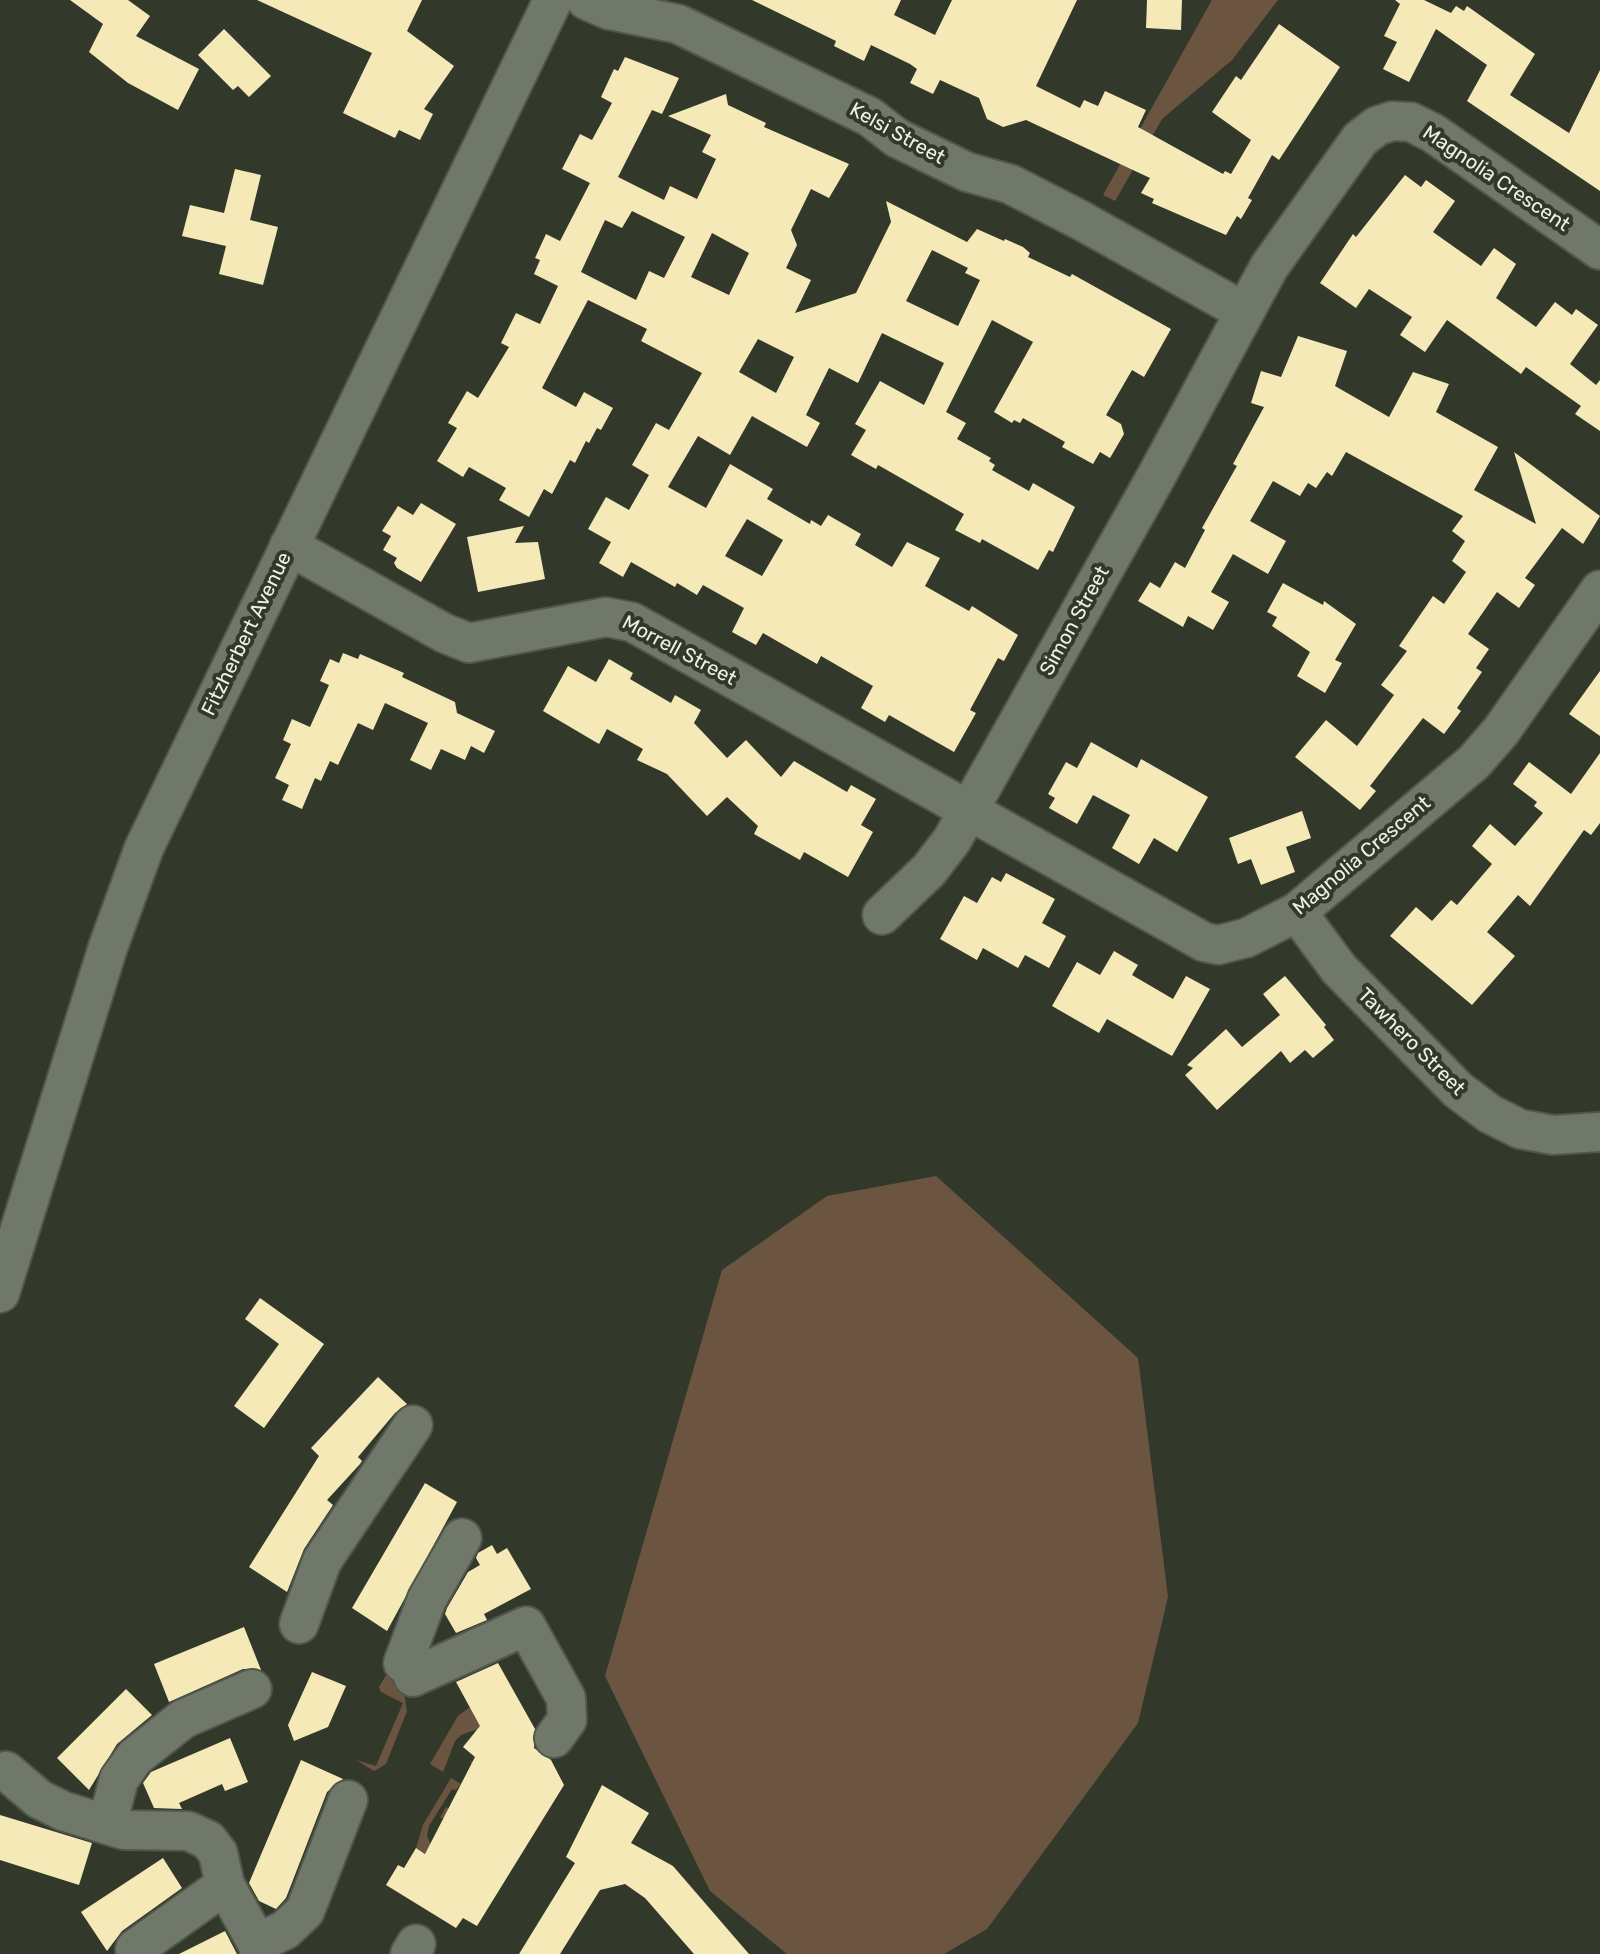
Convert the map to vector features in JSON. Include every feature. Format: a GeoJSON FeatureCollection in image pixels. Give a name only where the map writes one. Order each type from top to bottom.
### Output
{"type":"FeatureCollection","features":[{"type":"Feature","properties":{"kind":"street","name":"Fitzherbert Avenue"},"geometry":{"type":"LineString","coordinates":[[0,1293],[139,860],[553,0]]}},
{"type":"Feature","properties":{"kind":"street","name":"Kelsi Street"},"geometry":{"type":"LineString","coordinates":[[586,0],[609,10],[678,24],[870,117],[911,145],[967,172],[1010,184],[1058,208],[1243,311]]}},
{"type":"Feature","properties":{"kind":"street","name":"Magnolia Crescent"},"geometry":{"type":"LineString","coordinates":[[1243,311],[1269,267],[1345,157],[1377,126],[1392,121],[1411,122],[1433,133],[1600,250]]}},
{"type":"Feature","properties":{"kind":"street","name":"Simon Street"},"geometry":{"type":"LineString","coordinates":[[882,915],[942,855],[968,812],[1157,475],[1243,311]]}},
{"type":"Feature","properties":{"kind":"street","name":"Morrell Street"},"geometry":{"type":"LineString","coordinates":[[289,546],[444,633],[469,643],[606,617],[624,619],[968,812]]}},
{"type":"Feature","properties":{"kind":"street","name":"Magnolia Crescent"},"geometry":{"type":"LineString","coordinates":[[968,812],[1204,942],[1230,943],[1297,912],[1488,748],[1600,590]]}},
{"type":"Feature","properties":{"kind":"street","name":"Tawhero Street"},"geometry":{"type":"LineString","coordinates":[[1297,912],[1339,969],[1458,1090],[1490,1114],[1520,1129],[1553,1135],[1600,1132]]}},
{"type":"Feature","properties":{"kind":"street"},"geometry":{"type":"LineString","coordinates":[[299,1624],[322,1561],[413,1425]]}},
{"type":"Feature","properties":{"kind":"street"},"geometry":{"type":"LineString","coordinates":[[462,1538],[427,1599],[408,1670],[526,1626],[566,1698],[567,1720],[554,1738]]}},
{"type":"Feature","properties":{"kind":"street"},"geometry":{"type":"LineString","coordinates":[[107,1825],[119,1779],[135,1757],[183,1719],[252,1689]]}},
{"type":"Feature","properties":{"kind":"street"},"geometry":{"type":"LineString","coordinates":[[6,1771],[54,1808],[107,1825],[145,1832],[199,1834],[215,1846],[225,1885],[258,1948],[285,1930],[305,1911],[351,1823]]}},
{"type":"Feature","properties":{"kind":"street"},"geometry":{"type":"LineString","coordinates":[[135,1949],[225,1885]]}},
{"type":"Feature","properties":{"kind":"shaded area"},"geometry":{"type":"Polygon","coordinates":[[[1212,0],[1278,0],[1232,60],[1162,119],[1115,201],[1103,195],[1212,0]]]}},
{"type":"Feature","properties":{"kind":"shaded area"},"geometry":{"type":"Polygon","coordinates":[[[936,1176],[1138,1358],[1168,1597],[1138,1723],[987,1929],[944,1954],[787,1954],[710,1891],[605,1676],[722,1270],[827,1196],[936,1176]]]}},
{"type":"Feature","properties":{"kind":"shaded area"},"geometry":{"type":"Polygon","coordinates":[[[388,1672],[403,1686],[407,1711],[386,1764],[374,1771],[356,1760],[376,1766],[403,1703],[381,1692],[379,1687],[388,1672]]]}},
{"type":"Feature","properties":{"kind":"shaded area"},"geometry":{"type":"Polygon","coordinates":[[[470,1707],[511,1783],[470,1763],[474,1760],[494,1769],[480,1733],[475,1730],[455,1741],[443,1772],[430,1764],[458,1716],[470,1707]]]}},
{"type":"Feature","properties":{"kind":"shaded area"},"geometry":{"type":"Polygon","coordinates":[[[451,1778],[461,1784],[456,1790],[452,1789],[429,1826],[427,1835],[433,1852],[449,1818],[440,1818],[446,1807],[482,1829],[456,1872],[416,1848],[423,1825],[451,1778]]]}},
{"type":"Feature","properties":{"kind":"building"},"geometry":{"type":"Polygon","coordinates":[[[70,0],[128,0],[150,16],[136,36],[199,69],[178,110],[128,83],[89,52],[103,24],[70,0]]]}},
{"type":"Feature","properties":{"kind":"building"},"geometry":{"type":"Polygon","coordinates":[[[257,0],[422,0],[407,31],[454,66],[424,109],[433,114],[420,140],[399,130],[395,138],[343,113],[372,53],[257,0]]]}},
{"type":"Feature","properties":{"kind":"building"},"geometry":{"type":"Polygon","coordinates":[[[752,0],[901,0],[894,15],[935,35],[952,0],[1077,0],[1036,86],[1080,108],[1084,100],[1098,106],[1105,91],[1146,110],[1138,127],[1223,174],[1225,171],[1231,174],[1251,140],[1212,112],[1236,76],[1241,80],[1279,24],[1340,67],[1279,160],[1272,155],[1248,198],[1252,200],[1241,219],[1237,216],[1226,235],[1152,203],[1154,199],[1141,193],[1150,178],[1026,120],[1003,127],[987,119],[979,98],[940,80],[933,94],[910,83],[917,69],[910,64],[871,45],[864,61],[834,46],[836,41],[752,0]]]}},
{"type":"Feature","properties":{"kind":"building"},"geometry":{"type":"Polygon","coordinates":[[[1147,0],[1182,0],[1181,30],[1146,28],[1147,0]]]}},
{"type":"Feature","properties":{"kind":"building"},"geometry":{"type":"Polygon","coordinates":[[[1395,0],[1424,0],[1451,13],[1456,6],[1464,11],[1467,6],[1535,54],[1510,95],[1569,133],[1600,70],[1600,191],[1467,101],[1487,65],[1436,29],[1409,82],[1383,69],[1397,42],[1384,36],[1400,4],[1395,0]]]}},
{"type":"Feature","properties":{"kind":"building"},"geometry":{"type":"Polygon","coordinates":[[[224,29],[271,76],[249,97],[238,86],[233,90],[198,55],[224,29]]]}},
{"type":"Feature","properties":{"kind":"building"},"geometry":{"type":"Polygon","coordinates":[[[625,57],[679,78],[662,114],[652,110],[618,177],[664,200],[670,186],[697,199],[716,159],[702,152],[711,135],[668,116],[726,94],[728,105],[766,123],[764,127],[849,164],[829,198],[811,189],[791,230],[797,245],[786,268],[811,280],[795,313],[856,293],[891,222],[886,201],[967,242],[977,229],[1023,247],[1030,253],[1028,257],[1070,277],[1072,274],[1171,329],[1144,377],[1132,370],[1106,415],[1121,424],[1124,434],[1110,458],[1100,452],[1093,464],[1062,447],[1065,442],[1023,418],[1020,423],[1014,420],[1012,423],[994,412],[1033,342],[992,320],[946,412],[966,423],[957,439],[991,458],[989,461],[995,465],[992,470],[1029,491],[1033,483],[1075,507],[1053,552],[1049,550],[1038,570],[982,539],[980,543],[955,530],[964,514],[878,465],[876,469],[851,455],[866,430],[855,424],[880,381],[924,405],[944,363],[882,333],[858,383],[829,368],[806,415],[820,423],[807,447],[752,416],[730,455],[698,436],[668,487],[706,508],[730,464],[773,489],[767,499],[810,524],[811,520],[821,526],[828,515],[861,534],[855,545],[892,567],[907,542],[940,558],[925,586],[969,611],[972,606],[1018,635],[1004,661],[998,658],[970,710],[976,713],[954,752],[889,715],[885,722],[861,708],[873,686],[821,656],[817,664],[763,633],[756,645],[732,632],[744,608],[703,585],[697,595],[677,583],[675,587],[631,562],[623,577],[599,563],[611,542],[588,529],[606,497],[629,510],[649,475],[632,465],[656,423],[669,430],[702,373],[641,341],[647,329],[588,300],[542,388],[576,407],[584,392],[613,408],[601,430],[597,428],[589,443],[586,441],[575,463],[570,460],[552,494],[544,489],[529,517],[499,500],[506,488],[469,467],[463,477],[437,461],[457,428],[448,423],[467,391],[478,398],[509,347],[501,343],[516,313],[540,324],[558,286],[534,274],[540,260],[535,258],[546,234],[560,241],[590,183],[562,169],[580,134],[592,140],[612,103],[601,97],[614,69],[618,71],[625,57]],[[632,211],[622,228],[605,220],[581,272],[636,300],[649,271],[664,278],[685,237],[632,211]],[[712,233],[691,277],[729,295],[749,253],[712,233]],[[932,250],[906,301],[958,326],[980,280],[965,273],[968,268],[932,250]],[[758,339],[739,372],[776,393],[794,357],[758,339]],[[747,519],[725,556],[762,576],[783,540],[747,519]]]}},
{"type":"Feature","properties":{"kind":"building"},"geometry":{"type":"Polygon","coordinates":[[[235,169],[261,175],[250,220],[278,227],[263,285],[219,274],[226,246],[182,236],[190,205],[224,213],[235,169]]]}},
{"type":"Feature","properties":{"kind":"building"},"geometry":{"type":"Polygon","coordinates":[[[1405,175],[1421,187],[1426,180],[1455,201],[1433,232],[1481,266],[1494,248],[1516,264],[1496,298],[1536,327],[1555,302],[1572,315],[1576,309],[1598,325],[1570,364],[1596,385],[1600,380],[1600,431],[1575,414],[1581,406],[1526,367],[1521,374],[1447,320],[1425,352],[1400,335],[1412,317],[1369,289],[1356,308],[1320,283],[1353,234],[1356,237],[1405,175]]]}},
{"type":"Feature","properties":{"kind":"building"},"geometry":{"type":"Polygon","coordinates":[[[1298,336],[1347,351],[1335,386],[1389,417],[1413,372],[1449,384],[1436,412],[1498,447],[1474,490],[1536,524],[1514,452],[1600,516],[1583,544],[1562,528],[1525,578],[1535,585],[1519,608],[1497,592],[1468,634],[1489,649],[1476,668],[1482,672],[1457,708],[1461,711],[1444,734],[1423,718],[1370,786],[1376,791],[1360,810],[1295,757],[1326,720],[1357,746],[1394,695],[1381,685],[1407,651],[1399,646],[1433,596],[1444,604],[1466,572],[1452,561],[1465,541],[1452,531],[1463,516],[1346,452],[1332,476],[1327,472],[1316,488],[1308,483],[1300,496],[1273,481],[1250,521],[1286,541],[1268,574],[1233,554],[1211,592],[1229,602],[1213,630],[1188,616],[1183,627],[1138,601],[1150,582],[1160,588],[1175,562],[1185,568],[1205,530],[1202,528],[1237,466],[1233,464],[1264,407],[1251,403],[1261,371],[1281,377],[1298,336]]]}},
{"type":"Feature","properties":{"kind":"building"},"geometry":{"type":"Polygon","coordinates":[[[421,503],[456,524],[421,582],[397,568],[394,563],[397,558],[383,550],[391,536],[382,531],[398,506],[413,515],[421,503]]]}},
{"type":"Feature","properties":{"kind":"building"},"geometry":{"type":"Polygon","coordinates":[[[524,526],[515,543],[538,542],[545,579],[478,592],[467,537],[524,526]]]}},
{"type":"Feature","properties":{"kind":"building"},"geometry":{"type":"Polygon","coordinates":[[[1283,583],[1323,605],[1324,601],[1356,624],[1335,660],[1342,663],[1325,693],[1297,676],[1310,652],[1272,626],[1277,617],[1267,612],[1283,583]]]}},
{"type":"Feature","properties":{"kind":"building"},"geometry":{"type":"Polygon","coordinates":[[[343,653],[358,659],[360,654],[404,673],[402,677],[455,702],[457,713],[495,731],[484,753],[471,746],[465,760],[441,749],[431,770],[410,760],[428,723],[385,703],[373,730],[358,723],[338,765],[330,761],[321,781],[315,778],[302,809],[282,800],[289,785],[275,778],[291,744],[283,740],[292,719],[310,727],[329,685],[320,681],[330,659],[339,663],[343,653]]]}},
{"type":"Feature","properties":{"kind":"building"},"geometry":{"type":"Polygon","coordinates":[[[609,659],[633,673],[630,679],[671,703],[675,695],[701,710],[694,723],[727,758],[746,740],[781,777],[794,761],[847,792],[851,785],[876,799],[861,825],[873,832],[848,877],[804,852],[800,860],[754,834],[758,826],[727,797],[707,816],[667,774],[637,760],[643,749],[607,729],[599,744],[543,711],[568,666],[596,682],[609,659]]]}},
{"type":"Feature","properties":{"kind":"building"},"geometry":{"type":"Polygon","coordinates":[[[1600,671],[1600,736],[1569,714],[1600,671]]]}},
{"type":"Feature","properties":{"kind":"building"},"geometry":{"type":"Polygon","coordinates":[[[1091,742],[1137,768],[1141,759],[1208,797],[1177,852],[1154,838],[1139,864],[1112,848],[1130,815],[1093,795],[1077,824],[1049,808],[1055,798],[1048,794],[1066,762],[1077,768],[1091,742]]]}},
{"type":"Feature","properties":{"kind":"building"},"geometry":{"type":"Polygon","coordinates":[[[1600,753],[1600,823],[1591,835],[1584,830],[1530,906],[1518,895],[1487,932],[1515,956],[1472,1005],[1390,936],[1416,907],[1432,921],[1451,900],[1457,905],[1492,864],[1472,846],[1490,824],[1515,846],[1543,813],[1534,806],[1537,802],[1513,784],[1529,762],[1571,794],[1600,753]]]}},
{"type":"Feature","properties":{"kind":"building"},"geometry":{"type":"Polygon","coordinates":[[[1302,811],[1311,838],[1286,847],[1295,872],[1261,885],[1251,859],[1238,864],[1229,838],[1302,811]]]}},
{"type":"Feature","properties":{"kind":"building"},"geometry":{"type":"Polygon","coordinates":[[[1006,873],[1055,899],[1042,923],[1066,936],[1049,968],[1025,955],[1018,968],[983,948],[977,960],[940,939],[964,896],[977,903],[992,877],[1001,882],[1006,873]]]}},
{"type":"Feature","properties":{"kind":"building"},"geometry":{"type":"Polygon","coordinates":[[[1114,951],[1138,965],[1132,975],[1173,999],[1186,976],[1210,989],[1172,1056],[1107,1019],[1099,1033],[1052,1006],[1077,962],[1100,975],[1114,951]]]}},
{"type":"Feature","properties":{"kind":"building"},"geometry":{"type":"Polygon","coordinates":[[[1285,976],[1326,1025],[1324,1027],[1334,1040],[1313,1058],[1305,1050],[1290,1063],[1281,1051],[1217,1110],[1185,1075],[1193,1068],[1187,1065],[1226,1029],[1242,1047],[1280,1015],[1263,994],[1285,976]]]}},
{"type":"Feature","properties":{"kind":"building"},"geometry":{"type":"Polygon","coordinates":[[[260,1298],[324,1344],[264,1428],[234,1406],[279,1344],[245,1319],[260,1298]]]}},
{"type":"Feature","properties":{"kind":"building"},"geometry":{"type":"Polygon","coordinates":[[[378,1377],[407,1404],[395,1413],[358,1457],[362,1461],[360,1464],[327,1500],[333,1505],[304,1549],[287,1592],[249,1567],[319,1456],[311,1448],[378,1377]]]}},
{"type":"Feature","properties":{"kind":"building"},"geometry":{"type":"Polygon","coordinates":[[[425,1483],[457,1502],[387,1631],[352,1608],[425,1483]]]}},
{"type":"Feature","properties":{"kind":"building"},"geometry":{"type":"Polygon","coordinates":[[[492,1545],[497,1554],[507,1548],[531,1589],[484,1614],[487,1620],[456,1633],[445,1614],[447,1608],[468,1572],[480,1565],[476,1558],[478,1553],[492,1545]]]}},
{"type":"Feature","properties":{"kind":"building"},"geometry":{"type":"Polygon","coordinates":[[[244,1627],[261,1670],[243,1669],[169,1702],[154,1664],[244,1627]]]}},
{"type":"Feature","properties":{"kind":"building"},"geometry":{"type":"Polygon","coordinates":[[[498,1663],[535,1729],[534,1748],[551,1760],[564,1785],[477,1926],[463,1918],[456,1928],[386,1885],[398,1865],[404,1868],[416,1848],[425,1854],[475,1757],[463,1747],[480,1726],[456,1682],[498,1663]]]}},
{"type":"Feature","properties":{"kind":"building"},"geometry":{"type":"Polygon","coordinates":[[[312,1672],[346,1686],[328,1727],[294,1741],[288,1725],[312,1672]]]}},
{"type":"Feature","properties":{"kind":"building"},"geometry":{"type":"Polygon","coordinates":[[[126,1689],[152,1715],[117,1744],[89,1790],[57,1758],[126,1689]]]}},
{"type":"Feature","properties":{"kind":"building"},"geometry":{"type":"Polygon","coordinates":[[[230,1738],[248,1782],[225,1791],[222,1784],[179,1803],[182,1809],[154,1808],[143,1783],[151,1772],[230,1738]]]}},
{"type":"Feature","properties":{"kind":"building"},"geometry":{"type":"Polygon","coordinates":[[[301,1760],[343,1779],[327,1792],[286,1898],[276,1909],[259,1901],[249,1883],[301,1760]]]}},
{"type":"Feature","properties":{"kind":"building"},"geometry":{"type":"Polygon","coordinates":[[[602,1785],[649,1813],[631,1843],[673,1866],[749,1954],[694,1954],[645,1898],[625,1884],[600,1890],[560,1954],[519,1954],[575,1863],[566,1857],[602,1785]]]}},
{"type":"Feature","properties":{"kind":"building"},"geometry":{"type":"Polygon","coordinates":[[[0,1815],[92,1843],[79,1885],[0,1860],[0,1815]]]}},
{"type":"Feature","properties":{"kind":"building"},"geometry":{"type":"Polygon","coordinates":[[[163,1858],[182,1888],[122,1931],[107,1951],[81,1912],[163,1858]]]}},
{"type":"Feature","properties":{"kind":"building"},"geometry":{"type":"Polygon","coordinates":[[[225,1931],[237,1954],[179,1954],[225,1931]]]}}]}
